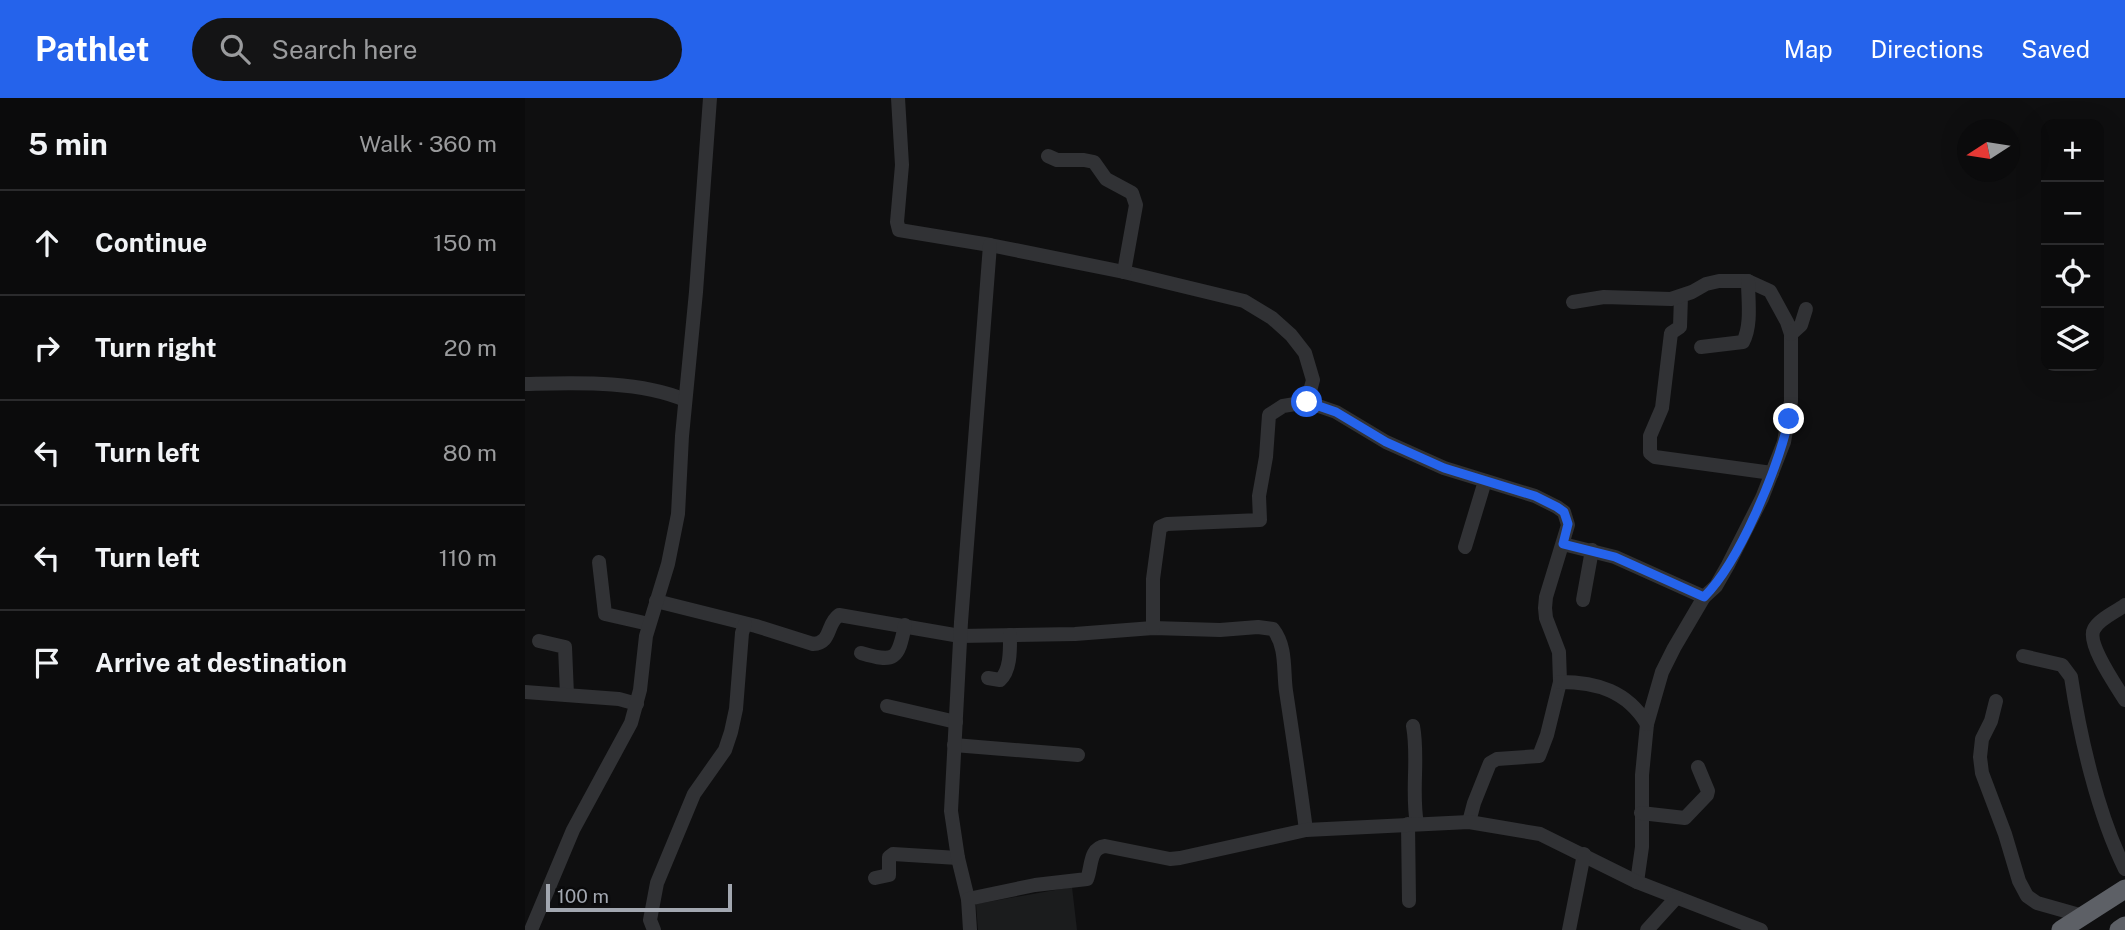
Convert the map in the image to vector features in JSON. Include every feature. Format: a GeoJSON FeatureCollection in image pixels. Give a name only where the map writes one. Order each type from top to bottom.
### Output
{"type":"FeatureCollection","features":[{"type":"Feature","properties":{"kind":"highway"},"geometry":{"type":"LineString","coordinates":[[2061,930],[2125,889]]}},
{"type":"Feature","properties":{"kind":"highway"},"geometry":{"type":"LineString","coordinates":[[2119,930],[2125,926]]}},
{"type":"Feature","properties":{"kind":"street"},"geometry":{"type":"LineString","coordinates":[[531,930],[573,830],[631,723],[637,704],[649,624],[668,565],[678,514],[710,98]]}},
{"type":"Feature","properties":{"kind":"street"},"geometry":{"type":"LineString","coordinates":[[898,98],[902,165],[897,222],[899,230],[1123,272],[1244,301],[1272,317],[1291,335],[1304,353],[1313,380],[1307,402]]}},
{"type":"Feature","properties":{"kind":"street"},"geometry":{"type":"LineString","coordinates":[[1048,156],[1058,160],[1094,162],[1106,179],[1132,193],[1136,205],[1123,272]]}},
{"type":"Feature","properties":{"kind":"street"},"geometry":{"type":"LineString","coordinates":[[970,930],[968,899],[951,811],[960,636],[990,245]]}},
{"type":"Feature","properties":{"kind":"street"},"geometry":{"type":"LineString","coordinates":[[1701,347],[1743,342],[1748,321],[1748,281]]}},
{"type":"Feature","properties":{"kind":"street"},"geometry":{"type":"LineString","coordinates":[[1573,302],[1604,297],[1671,299],[1706,284],[1748,281],[1770,291],[1784,314],[1791,334],[1789,419],[1784,442],[1762,498],[1728,565],[1716,586],[1704,597],[1662,672],[1647,724],[1643,755],[1642,847],[1637,881]]}},
{"type":"Feature","properties":{"kind":"street"},"geometry":{"type":"LineString","coordinates":[[1681,296],[1680,327],[1671,333],[1662,408],[1650,436],[1650,453],[1655,457],[1772,473]]}},
{"type":"Feature","properties":{"kind":"street"},"geometry":{"type":"LineString","coordinates":[[1791,334],[1801,325],[1805,309]]}},
{"type":"Feature","properties":{"kind":"street"},"geometry":{"type":"LineString","coordinates":[[525,384],[597,383],[685,400]]}},
{"type":"Feature","properties":{"kind":"street"},"geometry":{"type":"LineString","coordinates":[[1153,628],[1153,579],[1160,527],[1167,524],[1260,520],[1259,496],[1266,457],[1269,415],[1283,407],[1307,402],[1336,412],[1386,442],[1444,468],[1535,496],[1557,507],[1564,512],[1568,524],[1545,608],[1559,652],[1560,682],[1540,755],[1497,759],[1490,763],[1473,803],[1469,822]]}},
{"type":"Feature","properties":{"kind":"street"},"geometry":{"type":"LineString","coordinates":[[1465,547],[1485,481]]}},
{"type":"Feature","properties":{"kind":"street"},"geometry":{"type":"LineString","coordinates":[[1563,544],[1615,557],[1704,597]]}},
{"type":"Feature","properties":{"kind":"street"},"geometry":{"type":"LineString","coordinates":[[1583,600],[1592,550]]}},
{"type":"Feature","properties":{"kind":"street"},"geometry":{"type":"LineString","coordinates":[[599,562],[605,614],[649,624]]}},
{"type":"Feature","properties":{"kind":"street"},"geometry":{"type":"LineString","coordinates":[[656,601],[813,644],[825,640],[833,619],[839,615],[960,636],[1153,628],[1273,629],[1279,637],[1283,652],[1306,830]]}},
{"type":"Feature","properties":{"kind":"street"},"geometry":{"type":"LineString","coordinates":[[2125,605],[2100,623],[2094,629],[2092,637],[2104,665],[2125,700]]}},
{"type":"Feature","properties":{"kind":"street"},"geometry":{"type":"LineString","coordinates":[[654,930],[650,920],[657,883],[694,794],[725,750],[731,732],[736,709],[741,633],[745,624]]}},
{"type":"Feature","properties":{"kind":"street"},"geometry":{"type":"LineString","coordinates":[[861,653],[888,660],[895,657],[905,625]]}},
{"type":"Feature","properties":{"kind":"street"},"geometry":{"type":"LineString","coordinates":[[988,678],[1000,680],[1004,677],[1009,660],[1010,635]]}},
{"type":"Feature","properties":{"kind":"street"},"geometry":{"type":"LineString","coordinates":[[539,641],[565,647],[567,695]]}},
{"type":"Feature","properties":{"kind":"street"},"geometry":{"type":"LineString","coordinates":[[2023,656],[2061,665],[2071,677],[2094,781],[2125,870]]}},
{"type":"Feature","properties":{"kind":"street"},"geometry":{"type":"LineString","coordinates":[[1560,682],[1591,684],[1616,692],[1639,711],[1647,724]]}},
{"type":"Feature","properties":{"kind":"street"},"geometry":{"type":"LineString","coordinates":[[525,692],[619,699],[637,704]]}},
{"type":"Feature","properties":{"kind":"street"},"geometry":{"type":"LineString","coordinates":[[1996,701],[1982,739],[1981,765],[2019,881],[2027,896],[2037,903],[2083,916]]}},
{"type":"Feature","properties":{"kind":"street"},"geometry":{"type":"LineString","coordinates":[[887,706],[956,722]]}},
{"type":"Feature","properties":{"kind":"street"},"geometry":{"type":"LineString","coordinates":[[1409,901],[1416,746],[1413,726]]}},
{"type":"Feature","properties":{"kind":"street"},"geometry":{"type":"LineString","coordinates":[[954,745],[1078,755]]}},
{"type":"Feature","properties":{"kind":"street"},"geometry":{"type":"LineString","coordinates":[[1641,813],[1682,819],[1689,816],[1707,795],[1706,783],[1698,766]]}},
{"type":"Feature","properties":{"kind":"street"},"geometry":{"type":"LineString","coordinates":[[968,899],[1035,885],[1087,879],[1094,851],[1098,847],[1105,846],[1170,859],[1306,830],[1469,822],[1540,834],[1676,898],[1761,930]]}},
{"type":"Feature","properties":{"kind":"street"},"geometry":{"type":"LineString","coordinates":[[875,878],[890,875],[889,858],[893,854],[958,858]]}},
{"type":"Feature","properties":{"kind":"street"},"geometry":{"type":"LineString","coordinates":[[1569,930],[1584,854]]}},
{"type":"Feature","properties":{"kind":"street"},"geometry":{"type":"LineString","coordinates":[[1647,930],[1676,898]]}},
{"type":"Feature","properties":{"kind":"shaded area"},"geometry":{"type":"Polygon","coordinates":[[[1072,887],[1077,930],[978,930],[976,904],[1072,887]]]}},
{"type":"Feature","properties":{"kind":"route"},"geometry":{"type":"LineString","coordinates":[[1307,402],[1336,412],[1386,442],[1444,468],[1535,496],[1564,512],[1568,524],[1563,544],[1615,557],[1704,597],[1716,586],[1762,498],[1784,442],[1789,419]]}}]}
